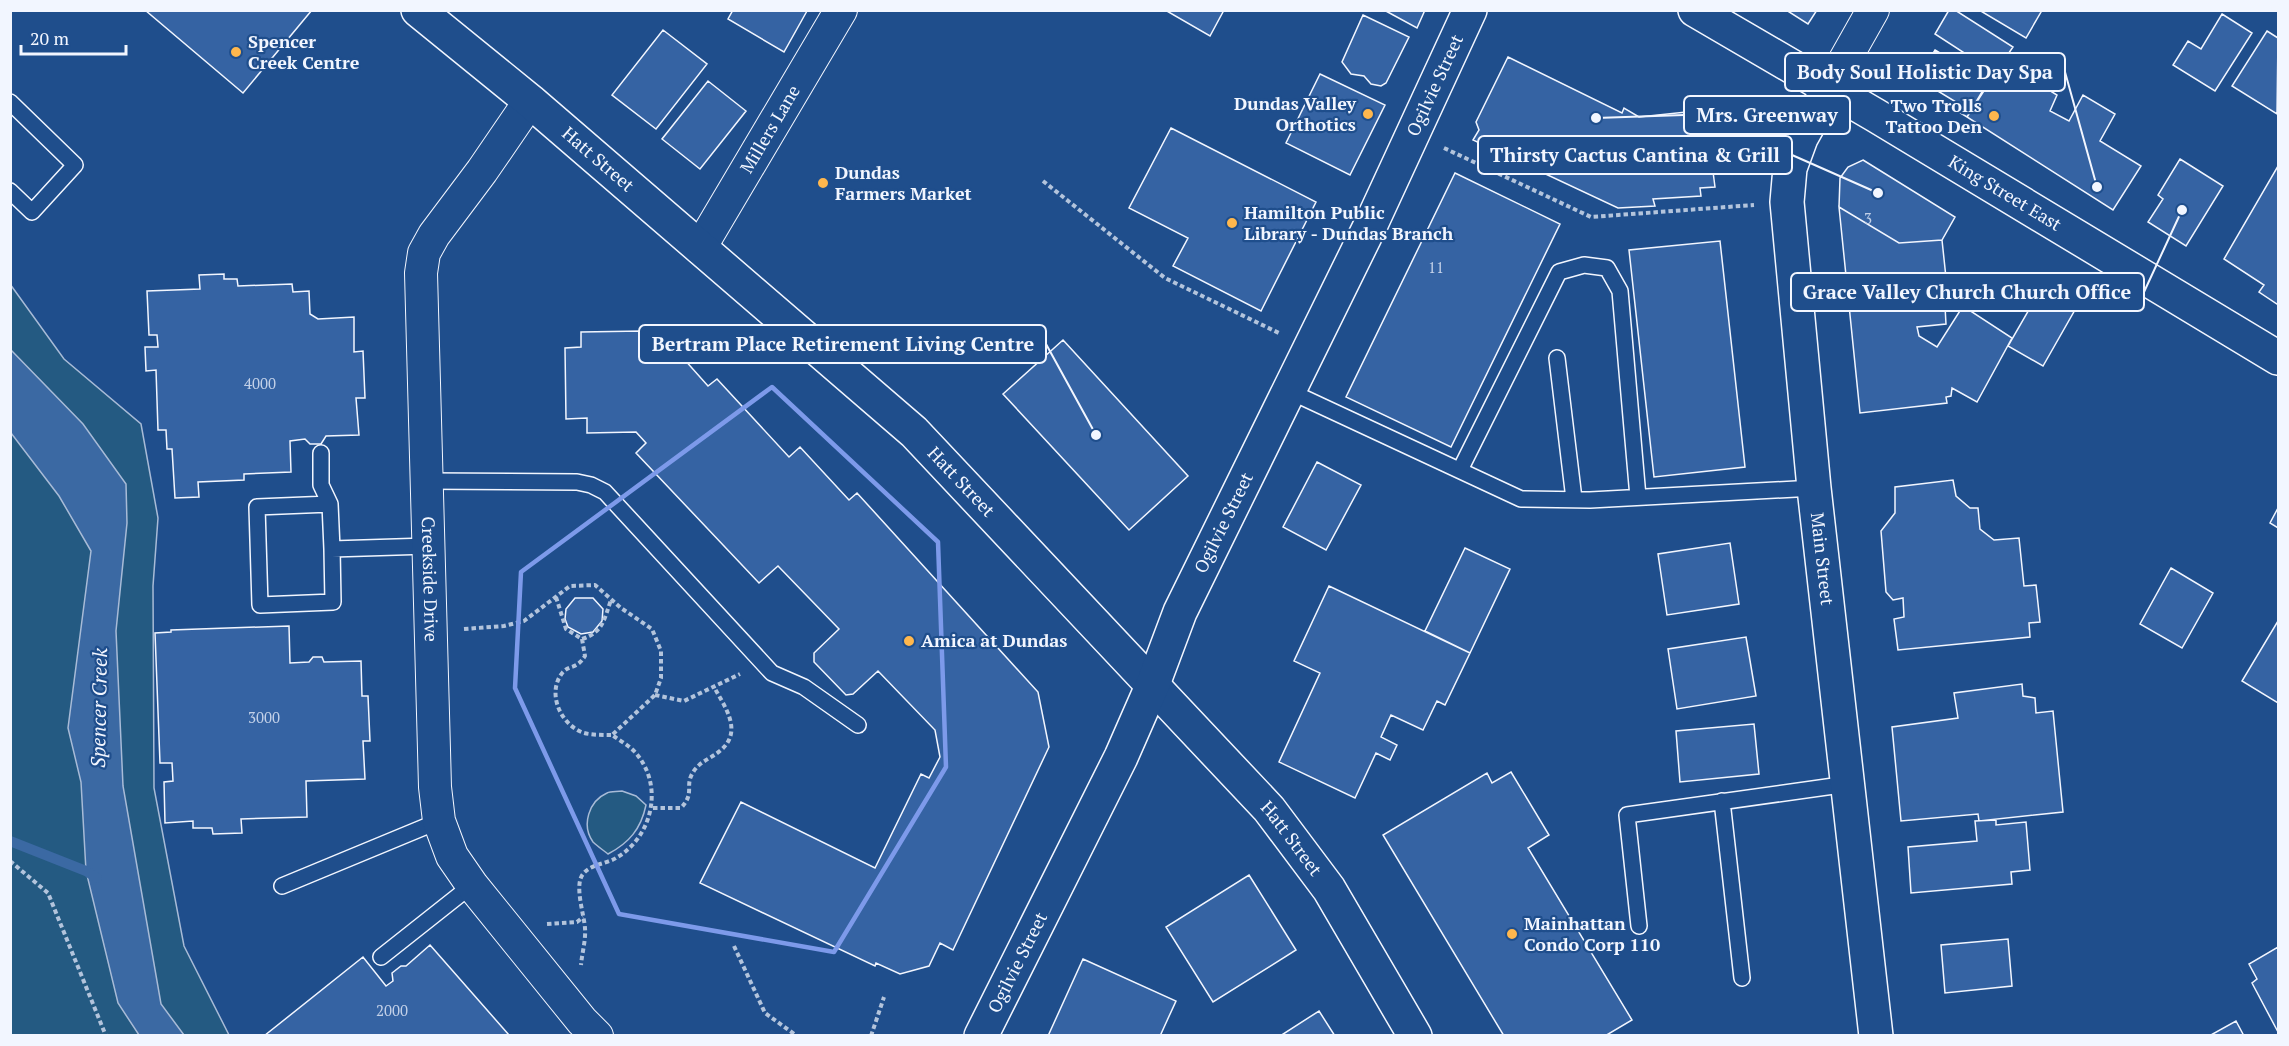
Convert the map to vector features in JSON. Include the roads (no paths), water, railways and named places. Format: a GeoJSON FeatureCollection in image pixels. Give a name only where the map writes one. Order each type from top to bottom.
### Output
{"type":"FeatureCollection","features":[{"type":"Feature","properties":{"kind":"main road","name":"Hatt Street"},"geometry":{"type":"LineString","coordinates":[[418,10],[530,101],[914,432],[1269,809],[1329,889],[1415,1035]]}},
{"type":"Feature","properties":{"kind":"main road","name":"Ogilvie Street"},"geometry":{"type":"LineString","coordinates":[[981,1035],[1121,757],[1153,684],[1180,612],[1310,348],[1470,10]]}},
{"type":"Feature","properties":{"kind":"main road","name":"King Street East"},"geometry":{"type":"LineString","coordinates":[[1695,10],[2278,358]]}},
{"type":"Feature","properties":{"kind":"main road","name":"Main Street"},"geometry":{"type":"LineString","coordinates":[[1829,88],[1800,138],[1790,168],[1787,202],[1814,488],[1875,1035]]}},
{"type":"Feature","properties":{"kind":"street","name":"Millers Lane"},"geometry":{"type":"LineString","coordinates":[[700,248],[841,10]]}},
{"type":"Feature","properties":{"kind":"street"},"geometry":{"type":"LineString","coordinates":[[1829,88],[1873,10]]}},
{"type":"Feature","properties":{"kind":"street","name":"Creekside Drive"},"geometry":{"type":"LineString","coordinates":[[530,101],[434,235],[424,253],[421,273],[435,787],[439,821],[452,856],[472,885],[557,990],[597,1035]]}},
{"type":"Feature","properties":{"kind":"lane"},"geometry":{"type":"LineString","coordinates":[[10,102],[75,165],[32,212],[10,191]]}},
{"type":"Feature","properties":{"kind":"lane"},"geometry":{"type":"LineString","coordinates":[[1460,470],[1559,272],[1584,265],[1607,268],[1620,291],[1638,497]]}},
{"type":"Feature","properties":{"kind":"lane"},"geometry":{"type":"LineString","coordinates":[[1557,358],[1575,499]]}},
{"type":"Feature","properties":{"kind":"lane"},"geometry":{"type":"LineString","coordinates":[[1289,391],[1521,499],[1638,497],[1814,488]]}},
{"type":"Feature","properties":{"kind":"lane"},"geometry":{"type":"LineString","coordinates":[[321,453],[321,485],[330,504],[333,602],[260,605],[257,507],[330,504]]}},
{"type":"Feature","properties":{"kind":"lane"},"geometry":{"type":"LineString","coordinates":[[426,481],[577,482],[591,485],[605,492],[772,673],[804,687],[858,725]]}},
{"type":"Feature","properties":{"kind":"lane"},"geometry":{"type":"LineString","coordinates":[[332,549],[428,546]]}},
{"type":"Feature","properties":{"kind":"lane"},"geometry":{"type":"LineString","coordinates":[[1639,926],[1627,815],[1848,784]]}},
{"type":"Feature","properties":{"kind":"lane"},"geometry":{"type":"LineString","coordinates":[[1722,801],[1742,978]]}},
{"type":"Feature","properties":{"kind":"lane"},"geometry":{"type":"LineString","coordinates":[[282,886],[439,821]]}},
{"type":"Feature","properties":{"kind":"lane"},"geometry":{"type":"LineString","coordinates":[[381,957],[472,885]]}},
{"type":"Feature","properties":{"kind":"water","name":"Spencer Creek"},"geometry":{"type":"Polygon","coordinates":[[[11,350],[83,424],[126,484],[127,523],[116,631],[123,786],[161,1004],[184,1035],[139,1035],[118,1003],[86,871],[81,782],[68,728],[91,551],[59,496],[11,433],[11,350]]]}},
{"type":"Feature","properties":{"kind":"waterway"},"geometry":{"type":"LineString","coordinates":[[10,841],[86,871],[97,878]]}},
{"type":"Feature","properties":{"kind":"place","name":"Spencer Creek Centre"},"geometry":{"type":"Point","coordinates":[236,52]}},
{"type":"Feature","properties":{"kind":"place","name":"Dundas Valley Orthotics"},"geometry":{"type":"Point","coordinates":[1368,114]}},
{"type":"Feature","properties":{"kind":"place","name":"Two Trolls Tattoo Den"},"geometry":{"type":"Point","coordinates":[1994,116]}},
{"type":"Feature","properties":{"kind":"place","name":"Mrs. Greenway"},"geometry":{"type":"Point","coordinates":[1596,118]}},
{"type":"Feature","properties":{"kind":"place","name":"Dundas Farmers Market"},"geometry":{"type":"Point","coordinates":[823,183]}},
{"type":"Feature","properties":{"kind":"place","name":"Body Soul Holistic Day Spa"},"geometry":{"type":"Point","coordinates":[2097,187]}},
{"type":"Feature","properties":{"kind":"place","name":"Thirsty Cactus Cantina & Grill"},"geometry":{"type":"Point","coordinates":[1878,193]}},
{"type":"Feature","properties":{"kind":"place","name":"Grace Valley Church Church Office"},"geometry":{"type":"Point","coordinates":[2182,210]}},
{"type":"Feature","properties":{"kind":"place","name":"Hamilton Public Library - Dundas Branch"},"geometry":{"type":"Point","coordinates":[1232,223]}},
{"type":"Feature","properties":{"kind":"place","name":"Bertram Place Retirement Living Centre"},"geometry":{"type":"Point","coordinates":[1096,435]}},
{"type":"Feature","properties":{"kind":"place","name":"Amica at Dundas"},"geometry":{"type":"Point","coordinates":[909,641]}},
{"type":"Feature","properties":{"kind":"place","name":"Mainhattan Condo Corp 110"},"geometry":{"type":"Point","coordinates":[1512,934]}}]}
